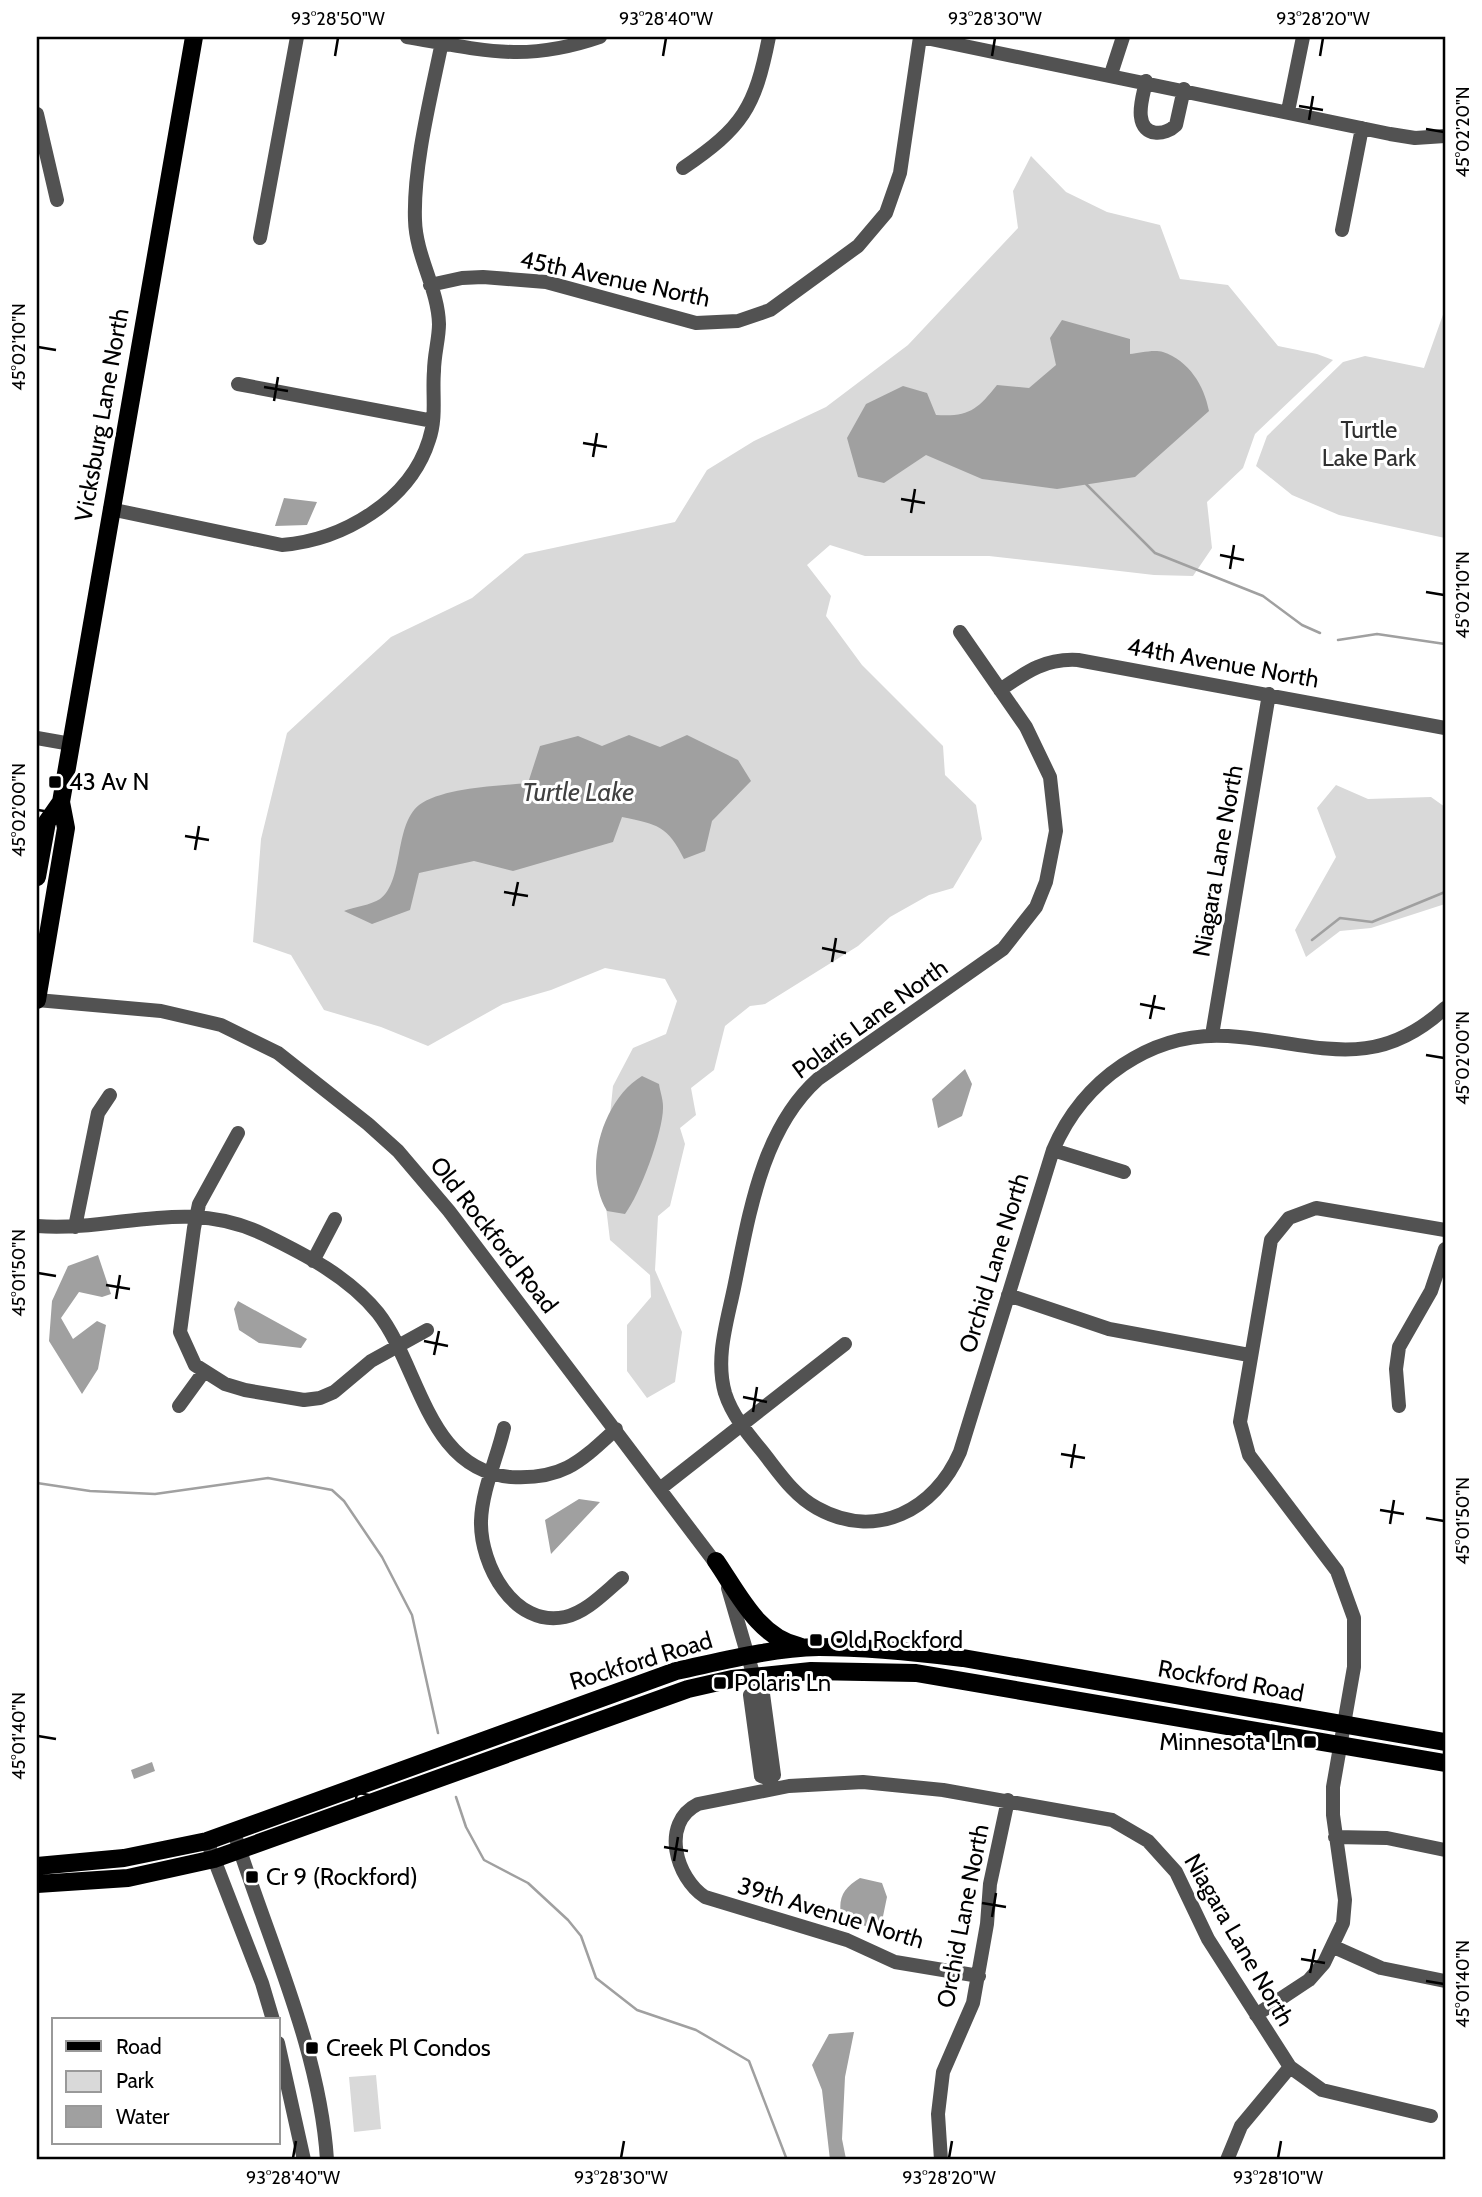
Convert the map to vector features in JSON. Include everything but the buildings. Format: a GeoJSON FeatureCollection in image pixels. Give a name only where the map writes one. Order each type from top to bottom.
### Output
{"type":"FeatureCollection","features":[{"type":"Feature","properties":{"kind":"main road","name":"Vicksburg Lane North"},"geometry":{"type":"LineString","coordinates":[[37,1000],[66,828],[61,802],[194,37]]}},
{"type":"Feature","properties":{"kind":"main road","name":"Vicksburg Lane North"},"geometry":{"type":"LineString","coordinates":[[37,877],[47,822],[61,802]]}},
{"type":"Feature","properties":{"kind":"main road"},"geometry":{"type":"LineString","coordinates":[[716,1561],[750,1610],[768,1630],[790,1644],[817,1647]]}},
{"type":"Feature","properties":{"kind":"main road","name":"Rockford Road"},"geometry":{"type":"LineString","coordinates":[[37,1866],[124,1858],[207,1841],[676,1671],[749,1656],[817,1647],[908,1651],[963,1658],[1445,1742]]}},
{"type":"Feature","properties":{"kind":"main road","name":"Rockford Road"},"geometry":{"type":"LineString","coordinates":[[37,1884],[128,1878],[214,1860],[688,1689],[755,1684],[852,1670],[916,1673],[1445,1763]]}},
{"type":"Feature","properties":{"kind":"street"},"geometry":{"type":"LineString","coordinates":[[260,238],[297,37]]}},
{"type":"Feature","properties":{"kind":"street"},"geometry":{"type":"LineString","coordinates":[[407,37],[442,40],[512,54],[556,51],[600,37]]}},
{"type":"Feature","properties":{"kind":"street"},"geometry":{"type":"LineString","coordinates":[[683,168],[716,145],[744,114],[761,76],[769,37]]}},
{"type":"Feature","properties":{"kind":"street"},"geometry":{"type":"LineString","coordinates":[[921,37],[975,42],[1362,128],[1415,138],[1445,136]]}},
{"type":"Feature","properties":{"kind":"street","name":"45th Avenue North"},"geometry":{"type":"LineString","coordinates":[[430,285],[462,278],[483,277],[546,282],[696,323],[738,321],[755,317],[786,300],[858,246],[886,213],[900,173],[921,37]]}},
{"type":"Feature","properties":{"kind":"street"},"geometry":{"type":"LineString","coordinates":[[1111,74],[1123,37]]}},
{"type":"Feature","properties":{"kind":"street"},"geometry":{"type":"LineString","coordinates":[[1288,111],[1303,37]]}},
{"type":"Feature","properties":{"kind":"street"},"geometry":{"type":"LineString","coordinates":[[110,509],[251,540],[282,545],[299,544],[361,521],[388,502],[420,460],[430,439],[433,421],[439,324],[417,246],[415,201],[442,40]]}},
{"type":"Feature","properties":{"kind":"street"},"geometry":{"type":"LineString","coordinates":[[1146,81],[1141,117],[1144,125],[1156,134],[1164,134],[1177,125],[1184,89]]}},
{"type":"Feature","properties":{"kind":"street"},"geometry":{"type":"LineString","coordinates":[[37,114],[57,200]]}},
{"type":"Feature","properties":{"kind":"street"},"geometry":{"type":"LineString","coordinates":[[1342,230],[1362,128]]}},
{"type":"Feature","properties":{"kind":"street"},"geometry":{"type":"LineString","coordinates":[[239,384],[433,421]]}},
{"type":"Feature","properties":{"kind":"street","name":"Polaris Lane North"},"geometry":{"type":"LineString","coordinates":[[849,1520],[815,1507],[799,1496],[741,1424],[732,1409],[721,1376],[723,1340],[749,1215],[768,1155],[786,1119],[805,1090],[1003,949],[1036,906],[1046,882],[1056,831],[1050,777],[1040,751],[960,632]]}},
{"type":"Feature","properties":{"kind":"street","name":"44th Avenue North"},"geometry":{"type":"LineString","coordinates":[[1000,690],[1040,664],[1065,659],[1445,728]]}},
{"type":"Feature","properties":{"kind":"street","name":"Niagara Lane North"},"geometry":{"type":"LineString","coordinates":[[1212,1035],[1269,694]]}},
{"type":"Feature","properties":{"kind":"street"},"geometry":{"type":"LineString","coordinates":[[37,738],[71,744]]}},
{"type":"Feature","properties":{"kind":"street","name":"Old Rockford Road"},"geometry":{"type":"LineString","coordinates":[[37,1000],[191,1017],[221,1025],[278,1053],[368,1124],[424,1180],[716,1561],[734,1604],[755,1684],[763,1694],[774,1774],[770,1784]]}},
{"type":"Feature","properties":{"kind":"street","name":"Orchid Lane North"},"geometry":{"type":"LineString","coordinates":[[849,1520],[872,1521],[900,1514],[927,1500],[941,1486],[960,1452],[1053,1150],[1074,1112],[1110,1072],[1158,1046],[1212,1035],[1305,1048],[1352,1050],[1398,1038],[1445,1008]]}},
{"type":"Feature","properties":{"kind":"street"},"geometry":{"type":"LineString","coordinates":[[75,1227],[98,1113],[110,1095]]}},
{"type":"Feature","properties":{"kind":"street"},"geometry":{"type":"LineString","coordinates":[[238,1133],[199,1204],[196,1216],[180,1332],[188,1356],[204,1373],[245,1390],[312,1399],[334,1392],[371,1361],[427,1330]]}},
{"type":"Feature","properties":{"kind":"street"},"geometry":{"type":"LineString","coordinates":[[1053,1150],[1124,1172]]}},
{"type":"Feature","properties":{"kind":"street"},"geometry":{"type":"LineString","coordinates":[[1256,2015],[1309,1980],[1334,1947],[1343,1923],[1345,1900],[1335,1837],[1334,1787],[1338,1746],[1354,1667],[1354,1618],[1337,1571],[1248,1455],[1240,1422],[1267,1253],[1275,1234],[1289,1219],[1317,1208],[1445,1230]]}},
{"type":"Feature","properties":{"kind":"street"},"geometry":{"type":"LineString","coordinates":[[37,1226],[75,1227],[196,1216],[240,1224],[313,1261],[344,1279],[378,1313],[399,1347],[445,1440],[470,1465],[493,1474],[522,1478],[564,1472],[575,1467],[616,1429]]}},
{"type":"Feature","properties":{"kind":"street"},"geometry":{"type":"LineString","coordinates":[[313,1261],[335,1219]]}},
{"type":"Feature","properties":{"kind":"street"},"geometry":{"type":"LineString","coordinates":[[1399,1406],[1395,1369],[1399,1347],[1431,1291],[1445,1249]]}},
{"type":"Feature","properties":{"kind":"street"},"geometry":{"type":"LineString","coordinates":[[1008,1295],[1109,1329],[1249,1355]]}},
{"type":"Feature","properties":{"kind":"street"},"geometry":{"type":"LineString","coordinates":[[661,1488],[845,1343]]}},
{"type":"Feature","properties":{"kind":"street"},"geometry":{"type":"LineString","coordinates":[[179,1406],[204,1373]]}},
{"type":"Feature","properties":{"kind":"street"},"geometry":{"type":"LineString","coordinates":[[504,1428],[483,1503],[483,1543],[498,1581],[516,1604],[538,1615],[564,1618],[580,1612],[622,1577]]}},
{"type":"Feature","properties":{"kind":"street","name":"Niagara Lane North"},"geometry":{"type":"LineString","coordinates":[[684,1871],[674,1836],[676,1824],[682,1815],[698,1804],[770,1784],[899,1784],[1068,1810],[1112,1820],[1131,1829],[1164,1856],[1176,1872],[1198,1921],[1290,2067]]}},
{"type":"Feature","properties":{"kind":"street","name":"Orchid Lane North"},"geometry":{"type":"LineString","coordinates":[[942,2160],[938,2115],[943,2073],[968,2018],[979,1976],[990,1884],[1008,1800]]}},
{"type":"Feature","properties":{"kind":"street"},"geometry":{"type":"LineString","coordinates":[[234,1832],[288,1988],[321,2114],[327,2160]]}},
{"type":"Feature","properties":{"kind":"street"},"geometry":{"type":"LineString","coordinates":[[1335,1837],[1387,1838],[1445,1850]]}},
{"type":"Feature","properties":{"kind":"street"},"geometry":{"type":"LineString","coordinates":[[207,1841],[272,2018]]}},
{"type":"Feature","properties":{"kind":"street","name":"39th Avenue North"},"geometry":{"type":"LineString","coordinates":[[684,1871],[695,1891],[705,1897],[847,1940],[895,1962],[979,1976]]}},
{"type":"Feature","properties":{"kind":"street"},"geometry":{"type":"LineString","coordinates":[[1334,1947],[1381,1968],[1445,1981]]}},
{"type":"Feature","properties":{"kind":"street"},"geometry":{"type":"LineString","coordinates":[[280,2052],[304,2160]]}},
{"type":"Feature","properties":{"kind":"street"},"geometry":{"type":"LineString","coordinates":[[1227,2160],[1241,2126],[1290,2067],[1322,2090],[1431,2116]]}},
{"type":"Feature","properties":{"kind":"green space"},"geometry":{"type":"Polygon","coordinates":[[[1031,156],[1066,192],[1107,212],[1160,225],[1180,279],[1228,285],[1278,346],[1333,360],[1255,434],[1243,468],[1207,502],[1212,548],[1193,576],[1154,575],[989,556],[865,556],[830,545],[807,565],[831,596],[826,616],[862,665],[943,746],[945,775],[976,805],[982,839],[953,888],[929,895],[890,917],[858,946],[765,1004],[750,1006],[725,1026],[714,1070],[691,1088],[696,1115],[680,1128],[685,1144],[670,1206],[658,1216],[655,1270],[682,1332],[675,1382],[647,1398],[627,1371],[627,1325],[651,1297],[650,1275],[610,1240],[603,1182],[613,1086],[633,1048],[666,1034],[677,1001],[665,979],[605,968],[551,990],[503,1004],[428,1046],[381,1027],[324,1010],[291,955],[253,942],[261,839],[287,733],[391,637],[472,598],[525,554],[675,522],[707,470],[754,441],[826,407],[908,345],[1018,228],[1013,191],[1031,156]]]}},
{"type":"Feature","properties":{"kind":"green space","name":"Turtle Lake Park"},"geometry":{"type":"Polygon","coordinates":[[[1445,309],[1445,538],[1339,515],[1292,495],[1256,466],[1267,436],[1343,362],[1365,356],[1424,368],[1445,309]]]}},
{"type":"Feature","properties":{"kind":"green space"},"geometry":{"type":"Polygon","coordinates":[[[1336,785],[1368,799],[1431,797],[1445,807],[1445,904],[1371,928],[1340,931],[1306,957],[1295,930],[1336,857],[1317,808],[1336,785]]]}},
{"type":"Feature","properties":{"kind":"green space"},"geometry":{"type":"Polygon","coordinates":[[[376,2075],[381,2129],[354,2132],[349,2077],[376,2075]]]}},
{"type":"Feature","properties":{"kind":"water"},"geometry":{"type":"Polygon","coordinates":[[[1062,320],[1130,339],[1130,354],[1155,351],[1172,356],[1194,375],[1209,411],[1135,477],[1057,489],[982,479],[926,455],[884,483],[858,477],[847,438],[866,404],[903,386],[927,393],[936,415],[957,415],[978,406],[997,385],[1029,388],[1056,365],[1050,338],[1062,320]]]}},
{"type":"Feature","properties":{"kind":"water"},"geometry":{"type":"Polygon","coordinates":[[[284,498],[317,502],[307,525],[275,526],[284,498]]]}},
{"type":"Feature","properties":{"kind":"water","name":"Turtle Lake"},"geometry":{"type":"Polygon","coordinates":[[[629,735],[660,747],[687,735],[738,760],[751,781],[712,821],[705,851],[684,859],[672,839],[660,828],[622,817],[613,842],[513,871],[474,861],[419,873],[410,910],[372,924],[344,911],[376,901],[388,890],[407,823],[422,803],[459,790],[528,783],[540,746],[578,736],[602,746],[629,735]]]}},
{"type":"Feature","properties":{"kind":"water"},"geometry":{"type":"Polygon","coordinates":[[[965,1069],[972,1084],[962,1116],[938,1128],[932,1099],[965,1069]]]}},
{"type":"Feature","properties":{"kind":"water"},"geometry":{"type":"Polygon","coordinates":[[[642,1076],[659,1084],[663,1106],[660,1130],[650,1162],[631,1205],[625,1214],[607,1211],[596,1176],[600,1137],[616,1101],[642,1076]]]}},
{"type":"Feature","properties":{"kind":"water"},"geometry":{"type":"Polygon","coordinates":[[[98,1255],[111,1294],[102,1297],[79,1292],[61,1318],[73,1339],[97,1321],[106,1325],[98,1369],[82,1394],[49,1341],[52,1301],[68,1266],[98,1255]]]}},
{"type":"Feature","properties":{"kind":"water"},"geometry":{"type":"Polygon","coordinates":[[[238,1301],[307,1339],[301,1348],[259,1343],[239,1330],[234,1309],[238,1301]]]}},
{"type":"Feature","properties":{"kind":"water"},"geometry":{"type":"Polygon","coordinates":[[[579,1499],[600,1502],[551,1554],[545,1520],[579,1499]]]}},
{"type":"Feature","properties":{"kind":"water"},"geometry":{"type":"Polygon","coordinates":[[[152,1762],[155,1771],[134,1779],[131,1770],[152,1762]]]}},
{"type":"Feature","properties":{"kind":"water"},"geometry":{"type":"Polygon","coordinates":[[[860,1878],[882,1883],[887,1897],[881,1926],[872,1928],[842,1919],[840,1906],[843,1895],[849,1886],[860,1878]]]}},
{"type":"Feature","properties":{"kind":"water"},"geometry":{"type":"Polygon","coordinates":[[[854,2032],[845,2077],[842,2139],[846,2159],[830,2160],[822,2090],[812,2065],[829,2034],[854,2032]]]}},
{"type":"Feature","properties":{"kind":"waterway"},"geometry":{"type":"LineString","coordinates":[[1086,484],[1155,553],[1263,596],[1302,625],[1320,633]]}},
{"type":"Feature","properties":{"kind":"waterway"},"geometry":{"type":"LineString","coordinates":[[1338,640],[1377,634],[1445,644]]}},
{"type":"Feature","properties":{"kind":"waterway"},"geometry":{"type":"LineString","coordinates":[[1312,940],[1340,918],[1372,922],[1445,892]]}},
{"type":"Feature","properties":{"kind":"waterway"},"geometry":{"type":"LineString","coordinates":[[37,1483],[90,1491],[155,1494],[268,1478],[332,1490],[344,1501],[382,1557],[412,1615],[438,1733]]}},
{"type":"Feature","properties":{"kind":"waterway"},"geometry":{"type":"LineString","coordinates":[[456,1797],[466,1827],[484,1860],[528,1883],[568,1920],[581,1936],[596,1978],[637,2010],[696,2030],[749,2061],[787,2160]]}},
{"type":"Feature","properties":{"kind":"place","name":"43 Av N"},"geometry":{"type":"Point","coordinates":[55,782]}},
{"type":"Feature","properties":{"kind":"place","name":"Old Rockford"},"geometry":{"type":"Point","coordinates":[816,1640]}},
{"type":"Feature","properties":{"kind":"place","name":"Polaris Ln"},"geometry":{"type":"Point","coordinates":[720,1683]}},
{"type":"Feature","properties":{"kind":"place","name":"Minnesota Ln"},"geometry":{"type":"Point","coordinates":[1310,1742]}},
{"type":"Feature","properties":{"kind":"place","name":"Cr 9 (Rockford)"},"geometry":{"type":"Point","coordinates":[252,1877]}},
{"type":"Feature","properties":{"kind":"place","name":"Creek Pl Condos"},"geometry":{"type":"Point","coordinates":[312,2048]}}]}
